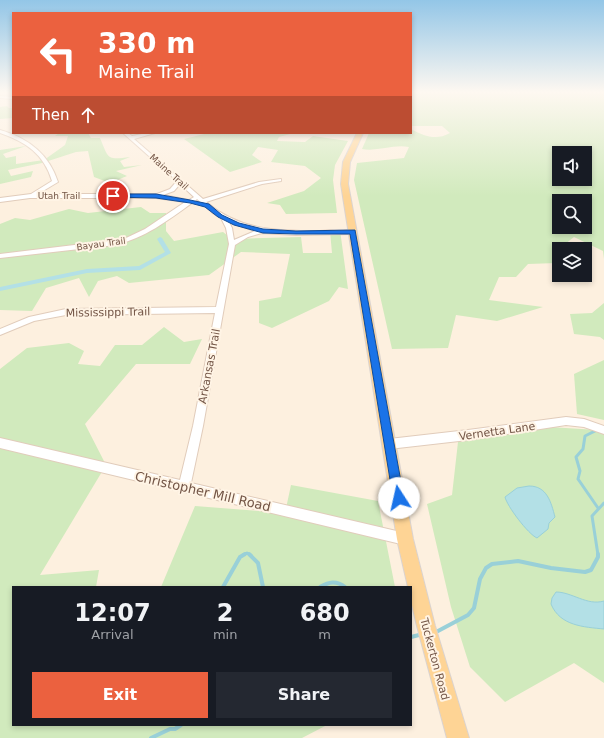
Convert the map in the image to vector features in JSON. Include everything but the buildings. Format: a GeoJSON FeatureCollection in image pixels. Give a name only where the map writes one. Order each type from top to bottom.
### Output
{"type":"FeatureCollection","features":[{"type":"Feature","properties":{"kind":"main road","name":"Tuckerton Road"},"geometry":{"type":"LineString","coordinates":[[359,134],[347,158],[343,174],[352,232],[390,444],[405,539],[433,654],[458,738]]}},
{"type":"Feature","properties":{"kind":"street"},"geometry":{"type":"LineString","coordinates":[[0,131],[27,143],[44,157],[52,172],[55,188],[59,192],[69,196]]}},
{"type":"Feature","properties":{"kind":"street"},"geometry":{"type":"LineString","coordinates":[[13,136],[18,134]]}},
{"type":"Feature","properties":{"kind":"street","name":"Maine Trail"},"geometry":{"type":"LineString","coordinates":[[126,134],[202,201],[224,218],[246,227],[263,231],[352,232]]}},
{"type":"Feature","properties":{"kind":"street"},"geometry":{"type":"LineString","coordinates":[[131,138],[149,134]]}},
{"type":"Feature","properties":{"kind":"street"},"geometry":{"type":"LineString","coordinates":[[190,201],[202,201],[261,182],[279,180]]}},
{"type":"Feature","properties":{"kind":"street"},"geometry":{"type":"LineString","coordinates":[[156,196],[172,190],[180,181]]}},
{"type":"Feature","properties":{"kind":"street"},"geometry":{"type":"LineString","coordinates":[[30,196],[55,182]]}},
{"type":"Feature","properties":{"kind":"street","name":"Utah Trail"},"geometry":{"type":"LineString","coordinates":[[0,200],[30,196],[156,196],[190,201],[202,201]]}},
{"type":"Feature","properties":{"kind":"street","name":"Bayau Trail"},"geometry":{"type":"LineString","coordinates":[[0,256],[115,244],[145,233],[190,201]]}},
{"type":"Feature","properties":{"kind":"street","name":"Arkansas Trail"},"geometry":{"type":"LineString","coordinates":[[184,487],[195,440],[232,244],[229,228],[224,218]]}},
{"type":"Feature","properties":{"kind":"street"},"geometry":{"type":"LineString","coordinates":[[232,244],[246,236],[263,231]]}},
{"type":"Feature","properties":{"kind":"street","name":"Mississippi Trail"},"geometry":{"type":"LineString","coordinates":[[0,332],[32,319],[66,312],[220,310]]}},
{"type":"Feature","properties":{"kind":"street","name":"Vernetta Lane"},"geometry":{"type":"LineString","coordinates":[[390,444],[566,421],[584,423],[604,430]]}},
{"type":"Feature","properties":{"kind":"street","name":"Christopher Mill Road"},"geometry":{"type":"LineString","coordinates":[[0,443],[405,539]]}},
{"type":"Feature","properties":{"kind":"green space"},"geometry":{"type":"Polygon","coordinates":[[[443,126],[604,126],[604,259],[603,251],[592,246],[592,242],[584,242],[574,237],[568,242],[552,242],[552,263],[528,264],[516,277],[499,277],[489,300],[543,307],[497,321],[456,315],[448,348],[392,349],[354,180],[357,163],[404,158],[409,147],[397,146],[373,150],[362,149],[369,134],[412,134],[412,130],[430,137],[440,137],[450,133],[443,126]]]}},
{"type":"Feature","properties":{"kind":"green space"},"geometry":{"type":"Polygon","coordinates":[[[58,134],[89,134],[91,138],[100,138],[107,154],[112,158],[130,157],[120,161],[124,167],[142,165],[116,171],[127,176],[110,183],[94,177],[88,151],[76,152],[42,163],[8,170],[11,176],[33,171],[31,177],[0,184],[0,150],[26,146],[3,154],[6,158],[16,156],[16,164],[44,160],[65,145],[68,136],[55,136],[58,134]]]}},
{"type":"Feature","properties":{"kind":"green space"},"geometry":{"type":"Polygon","coordinates":[[[204,134],[290,134],[279,137],[277,141],[305,142],[313,136],[348,141],[335,165],[333,180],[337,213],[286,214],[280,205],[267,203],[304,191],[321,178],[305,166],[271,162],[278,150],[258,147],[252,155],[262,162],[230,172],[184,139],[204,134]]]}},
{"type":"Feature","properties":{"kind":"green space"},"geometry":{"type":"Polygon","coordinates":[[[141,207],[150,213],[166,213],[166,231],[174,241],[223,232],[232,239],[301,237],[303,253],[332,253],[330,231],[340,230],[348,289],[339,287],[329,301],[272,328],[259,323],[259,301],[281,297],[290,254],[241,252],[209,275],[129,283],[117,276],[98,281],[89,297],[79,278],[46,288],[32,311],[0,310],[0,224],[15,218],[30,220],[69,209],[88,213],[141,207]]]}},
{"type":"Feature","properties":{"kind":"green space"},"geometry":{"type":"Polygon","coordinates":[[[604,303],[604,340],[600,337],[574,334],[570,314],[592,313],[604,303]]]}},
{"type":"Feature","properties":{"kind":"green space"},"geometry":{"type":"Polygon","coordinates":[[[164,327],[184,342],[202,339],[190,364],[136,364],[85,424],[106,465],[40,575],[99,570],[96,586],[12,586],[12,726],[325,726],[302,738],[0,738],[0,369],[27,348],[69,343],[84,351],[78,364],[100,366],[115,345],[142,345],[164,327]]]}},
{"type":"Feature","properties":{"kind":"green space"},"geometry":{"type":"Polygon","coordinates":[[[604,360],[604,420],[577,414],[574,374],[604,360]]]}},
{"type":"Feature","properties":{"kind":"green space"},"geometry":{"type":"Polygon","coordinates":[[[533,426],[598,430],[604,432],[604,683],[574,663],[505,702],[470,667],[451,607],[427,504],[452,495],[458,442],[533,426]]]}},
{"type":"Feature","properties":{"kind":"green space"},"geometry":{"type":"Polygon","coordinates":[[[291,485],[378,501],[395,586],[161,586],[195,506],[285,513],[291,485]]]}},
{"type":"Feature","properties":{"kind":"water"},"geometry":{"type":"Polygon","coordinates":[[[529,486],[540,489],[544,492],[550,501],[555,517],[549,523],[548,529],[537,538],[528,531],[518,519],[505,497],[517,488],[529,486]]]}},
{"type":"Feature","properties":{"kind":"water"},"geometry":{"type":"Polygon","coordinates":[[[556,592],[568,594],[592,602],[604,601],[604,629],[573,624],[560,617],[551,604],[552,598],[556,592]]]}},
{"type":"Feature","properties":{"kind":"waterway"},"geometry":{"type":"LineString","coordinates":[[0,289],[87,271],[140,268],[168,253],[160,239]]}},
{"type":"Feature","properties":{"kind":"waterway"},"geometry":{"type":"LineString","coordinates":[[595,431],[585,436],[583,449],[576,457],[580,471],[578,479],[598,508]]}},
{"type":"Feature","properties":{"kind":"waterway"},"geometry":{"type":"LineString","coordinates":[[598,555],[592,516],[604,503]]}},
{"type":"Feature","properties":{"kind":"waterway"},"geometry":{"type":"LineString","coordinates":[[224,586],[240,557],[245,554]]}},
{"type":"Feature","properties":{"kind":"waterway"},"geometry":{"type":"LineString","coordinates":[[245,554],[249,554]]}},
{"type":"Feature","properties":{"kind":"waterway"},"geometry":{"type":"LineString","coordinates":[[249,554],[258,563],[263,586]]}},
{"type":"Feature","properties":{"kind":"waterway"},"geometry":{"type":"LineString","coordinates":[[438,631],[468,615],[474,608],[480,579],[486,568],[492,564],[518,561],[551,568],[585,572],[591,570],[598,555]]}},
{"type":"Feature","properties":{"kind":"waterway"},"geometry":{"type":"LineString","coordinates":[[322,586],[332,582],[339,583],[344,586]]}},
{"type":"Feature","properties":{"kind":"waterway"},"geometry":{"type":"LineString","coordinates":[[412,637],[419,635]]}},
{"type":"Feature","properties":{"kind":"waterway"},"geometry":{"type":"LineString","coordinates":[[151,738],[180,726]]}},
{"type":"Feature","properties":{"kind":"route"},"geometry":{"type":"LineString","coordinates":[[113,196],[156,196],[190,201],[207,206],[220,216],[255,230],[352,232],[399,498]]}}]}
